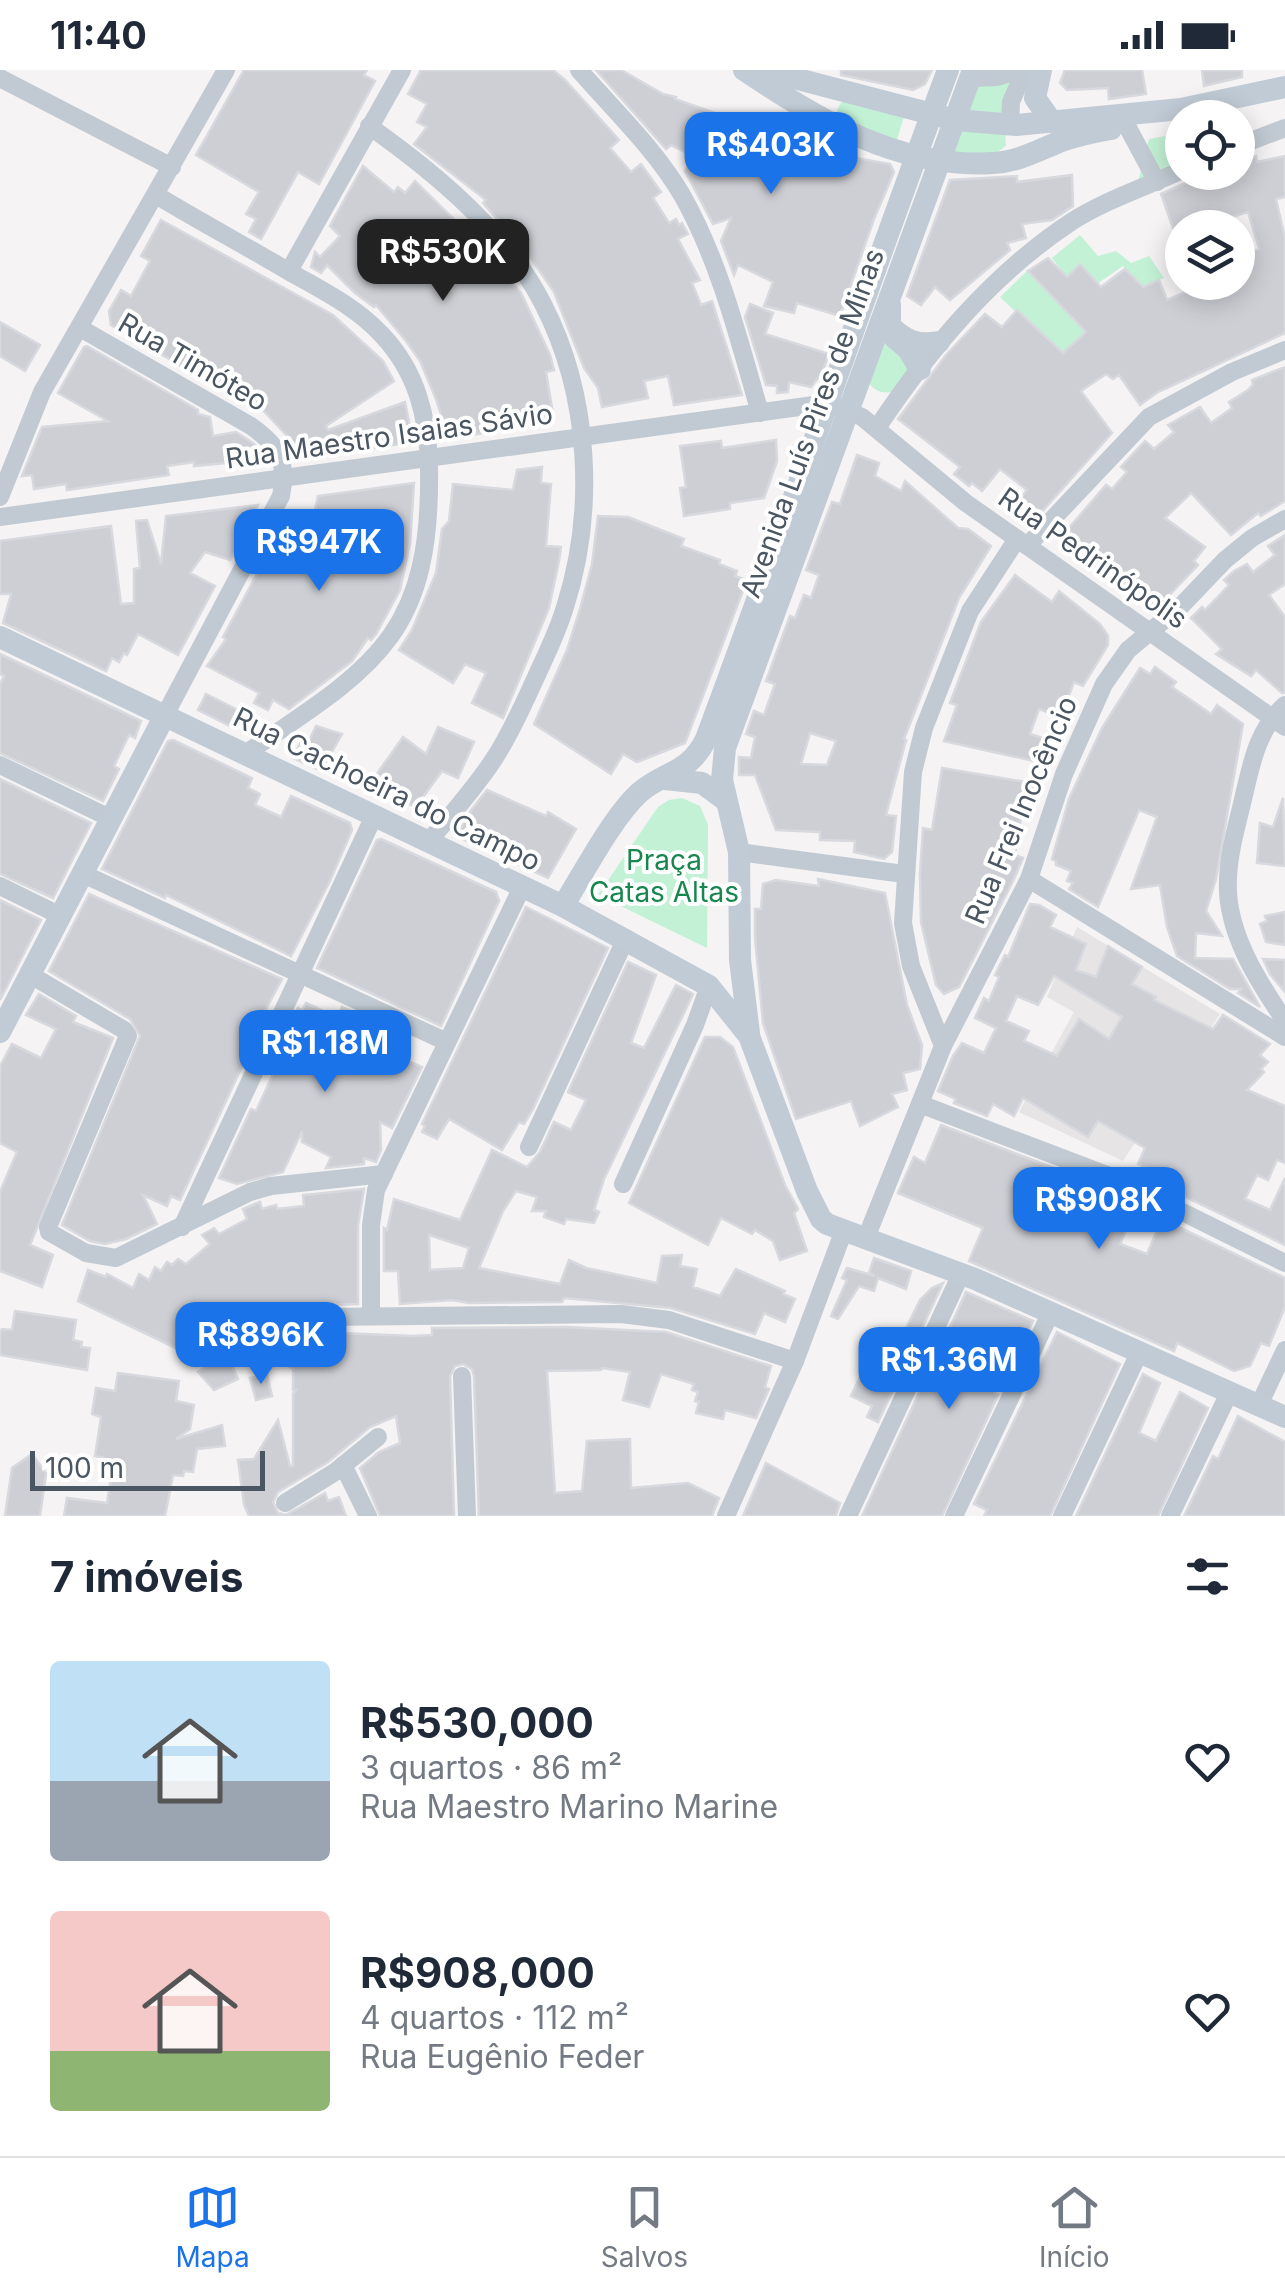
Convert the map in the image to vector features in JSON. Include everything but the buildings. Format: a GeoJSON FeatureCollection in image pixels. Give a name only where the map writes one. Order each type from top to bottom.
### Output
{"type":"FeatureCollection","features":[{"type":"Feature","properties":{"kind":"main road"},"geometry":{"type":"LineString","coordinates":[[744,70],[833,126],[928,158],[992,163],[1026,156],[1074,137],[1165,117]]}},
{"type":"Feature","properties":{"kind":"main road"},"geometry":{"type":"LineString","coordinates":[[763,70],[955,120],[1010,125],[1165,111]]}},
{"type":"Feature","properties":{"kind":"main road"},"geometry":{"type":"LineString","coordinates":[[1040,70],[1035,98],[1052,122]]}},
{"type":"Feature","properties":{"kind":"main road","name":"Avenida Luís Pires de Minas"},"geometry":{"type":"LineString","coordinates":[[666,778],[693,760],[706,739],[835,417],[878,335],[928,158],[931,114],[964,73]]}},
{"type":"Feature","properties":{"kind":"main road","name":"Avenida Luís Pires de Minas"},"geometry":{"type":"LineString","coordinates":[[725,800],[722,770],[726,748],[835,417],[862,300],[928,158],[955,120],[964,73]]}},
{"type":"Feature","properties":{"kind":"main road"},"geometry":{"type":"LineString","coordinates":[[1222,100],[1285,86]]}},
{"type":"Feature","properties":{"kind":"main road"},"geometry":{"type":"LineString","coordinates":[[833,126],[831,113],[835,101],[852,92]]}},
{"type":"Feature","properties":{"kind":"main road"},"geometry":{"type":"LineString","coordinates":[[992,163],[1010,149],[1010,125]]}},
{"type":"Feature","properties":{"kind":"main road"},"geometry":{"type":"LineString","coordinates":[[890,300],[890,326],[905,340],[920,345],[939,342]]}},
{"type":"Feature","properties":{"kind":"main road"},"geometry":{"type":"LineString","coordinates":[[878,335],[902,342],[920,369]]}},
{"type":"Feature","properties":{"kind":"main road","name":"Rua Cachoeira do Campo"},"geometry":{"type":"LineString","coordinates":[[0,637],[562,906],[709,986]]}},
{"type":"Feature","properties":{"kind":"main road"},"geometry":{"type":"LineString","coordinates":[[3,1016],[165,715]]}},
{"type":"Feature","properties":{"kind":"main road"},"geometry":{"type":"LineString","coordinates":[[562,906],[637,795],[666,778],[702,783],[725,800],[738,852],[740,960],[749,1036],[816,1210],[828,1224],[961,1274],[1285,1417]]}},
{"type":"Feature","properties":{"kind":"main road"},"geometry":{"type":"LineString","coordinates":[[740,960],[709,986],[749,1036]]}},
{"type":"Feature","properties":{"kind":"street"},"geometry":{"type":"LineString","coordinates":[[0,497],[42,392],[226,70]]}},
{"type":"Feature","properties":{"kind":"street"},"geometry":{"type":"LineString","coordinates":[[289,271],[402,70]]}},
{"type":"Feature","properties":{"kind":"street"},"geometry":{"type":"LineString","coordinates":[[579,70],[670,178],[701,232],[760,413]]}},
{"type":"Feature","properties":{"kind":"street"},"geometry":{"type":"LineString","coordinates":[[964,73],[998,77],[1023,70]]}},
{"type":"Feature","properties":{"kind":"street"},"geometry":{"type":"LineString","coordinates":[[1010,125],[1011,102],[1023,70]]}},
{"type":"Feature","properties":{"kind":"street"},"geometry":{"type":"LineString","coordinates":[[0,78],[172,167]]}},
{"type":"Feature","properties":{"kind":"street"},"geometry":{"type":"LineString","coordinates":[[370,126],[468,206],[515,262],[542,302],[574,386],[584,459],[581,523],[565,608],[513,728],[476,784],[428,842]]}},
{"type":"Feature","properties":{"kind":"street"},"geometry":{"type":"LineString","coordinates":[[1126,126],[1157,182]]}},
{"type":"Feature","properties":{"kind":"street"},"geometry":{"type":"LineString","coordinates":[[1255,139],[1285,128]]}},
{"type":"Feature","properties":{"kind":"street"},"geometry":{"type":"LineString","coordinates":[[835,417],[876,428],[939,342],[983,294],[1072,222],[1165,178]]}},
{"type":"Feature","properties":{"kind":"street"},"geometry":{"type":"LineString","coordinates":[[156,195],[350,306],[383,336],[422,399],[428,433],[426,545],[407,612],[367,666],[349,683],[246,754]]}},
{"type":"Feature","properties":{"kind":"street","name":"Rua Timóteo"},"geometry":{"type":"LineString","coordinates":[[80,328],[261,432],[280,451],[284,479]]}},
{"type":"Feature","properties":{"kind":"street"},"geometry":{"type":"LineString","coordinates":[[943,1046],[911,966],[903,923],[904,874],[913,772],[924,728],[970,611],[1022,543],[1149,417],[1232,372],[1285,350]]}},
{"type":"Feature","properties":{"kind":"street","name":"Rua Maestro Isaias Sávio"},"geometry":{"type":"LineString","coordinates":[[0,516],[760,413],[786,411],[835,417]]}},
{"type":"Feature","properties":{"kind":"street","name":"Rua Pedrinópolis"},"geometry":{"type":"LineString","coordinates":[[876,428],[966,503],[1022,543],[1280,716]]}},
{"type":"Feature","properties":{"kind":"street"},"geometry":{"type":"LineString","coordinates":[[165,715],[257,546],[281,496],[284,479]]}},
{"type":"Feature","properties":{"kind":"street","name":"Rua Frei Inocêncio"},"geometry":{"type":"LineString","coordinates":[[726,1516],[795,1361],[920,1104],[943,1046],[1029,879],[1058,790],[1104,684],[1128,650],[1238,549],[1285,519]]}},
{"type":"Feature","properties":{"kind":"street"},"geometry":{"type":"LineString","coordinates":[[1280,716],[1259,739],[1230,853],[1227,881],[1229,903],[1242,945],[1285,1021]]}},
{"type":"Feature","properties":{"kind":"street"},"geometry":{"type":"LineString","coordinates":[[0,765],[110,818]]}},
{"type":"Feature","properties":{"kind":"street"},"geometry":{"type":"LineString","coordinates":[[182,1227],[374,816]]}},
{"type":"Feature","properties":{"kind":"street"},"geometry":{"type":"LineString","coordinates":[[738,852],[904,874]]}},
{"type":"Feature","properties":{"kind":"street"},"geometry":{"type":"LineString","coordinates":[[81,873],[447,1042]]}},
{"type":"Feature","properties":{"kind":"street"},"geometry":{"type":"LineString","coordinates":[[1029,879],[1285,1037]]}},
{"type":"Feature","properties":{"kind":"street"},"geometry":{"type":"LineString","coordinates":[[0,886],[59,915]]}},
{"type":"Feature","properties":{"kind":"street"},"geometry":{"type":"LineString","coordinates":[[371,1316],[371,1225],[376,1190],[522,887]]}},
{"type":"Feature","properties":{"kind":"street"},"geometry":{"type":"LineString","coordinates":[[529,1147],[626,938]]}},
{"type":"Feature","properties":{"kind":"street"},"geometry":{"type":"LineString","coordinates":[[29,974],[128,1036],[49,1232],[86,1253],[116,1258],[250,1192],[270,1186],[384,1174]]}},
{"type":"Feature","properties":{"kind":"street"},"geometry":{"type":"LineString","coordinates":[[623,1184],[696,1024],[709,986]]}},
{"type":"Feature","properties":{"kind":"street"},"geometry":{"type":"LineString","coordinates":[[920,1104],[1112,1177],[1285,1263]]}},
{"type":"Feature","properties":{"kind":"street"},"geometry":{"type":"LineString","coordinates":[[848,1516],[961,1274]]}},
{"type":"Feature","properties":{"kind":"street"},"geometry":{"type":"LineString","coordinates":[[954,1516],[1050,1314]]}},
{"type":"Feature","properties":{"kind":"street"},"geometry":{"type":"LineString","coordinates":[[260,1342],[274,1332],[323,1317],[641,1316],[668,1320],[795,1361]]}},
{"type":"Feature","properties":{"kind":"street"},"geometry":{"type":"LineString","coordinates":[[1259,1405],[1285,1350]]}},
{"type":"Feature","properties":{"kind":"street"},"geometry":{"type":"LineString","coordinates":[[1062,1516],[1139,1353]]}},
{"type":"Feature","properties":{"kind":"street"},"geometry":{"type":"LineString","coordinates":[[462,1376],[467,1516]]}},
{"type":"Feature","properties":{"kind":"street"},"geometry":{"type":"LineString","coordinates":[[1170,1516],[1229,1393]]}},
{"type":"Feature","properties":{"kind":"street"},"geometry":{"type":"LineString","coordinates":[[286,1503],[378,1436]]}},
{"type":"Feature","properties":{"kind":"street"},"geometry":{"type":"LineString","coordinates":[[343,1465],[368,1516]]}},
{"type":"Feature","properties":{"kind":"shaded area"},"geometry":{"type":"Polygon","coordinates":[[[1077,927],[1220,1014],[1123,1161],[1019,1112],[1074,1012],[1047,997],[1077,927]]]}},
{"type":"Feature","properties":{"kind":"green space"},"geometry":{"type":"Polygon","coordinates":[[[1017,77],[1003,120],[964,115],[975,82],[1017,77]]]}},
{"type":"Feature","properties":{"kind":"green space"},"geometry":{"type":"Polygon","coordinates":[[[848,98],[906,110],[895,146],[838,125],[839,106],[848,98]]]}},
{"type":"Feature","properties":{"kind":"green space"},"geometry":{"type":"Polygon","coordinates":[[[1005,129],[1006,146],[989,158],[951,156],[958,131],[1005,129]]]}},
{"type":"Feature","properties":{"kind":"green space"},"geometry":{"type":"Polygon","coordinates":[[[1165,136],[1165,174],[1137,186],[1149,139],[1165,136]]]}},
{"type":"Feature","properties":{"kind":"green space"},"geometry":{"type":"Polygon","coordinates":[[[1080,235],[1098,256],[1116,251],[1131,263],[1149,256],[1164,278],[1143,287],[1123,266],[1098,283],[1080,265],[1067,277],[1052,258],[1080,235]]]}},
{"type":"Feature","properties":{"kind":"green space"},"geometry":{"type":"Polygon","coordinates":[[[1028,270],[1086,332],[1061,355],[1000,297],[1028,270]]]}},
{"type":"Feature","properties":{"kind":"green space"},"geometry":{"type":"Polygon","coordinates":[[[888,342],[916,365],[903,390],[877,390],[866,378],[878,345],[888,342]]]}},
{"type":"Feature","properties":{"kind":"green space","name":"Praça Catas Altas"},"geometry":{"type":"Polygon","coordinates":[[[682,798],[700,806],[708,825],[707,948],[598,895],[658,807],[682,798]]]}}]}
